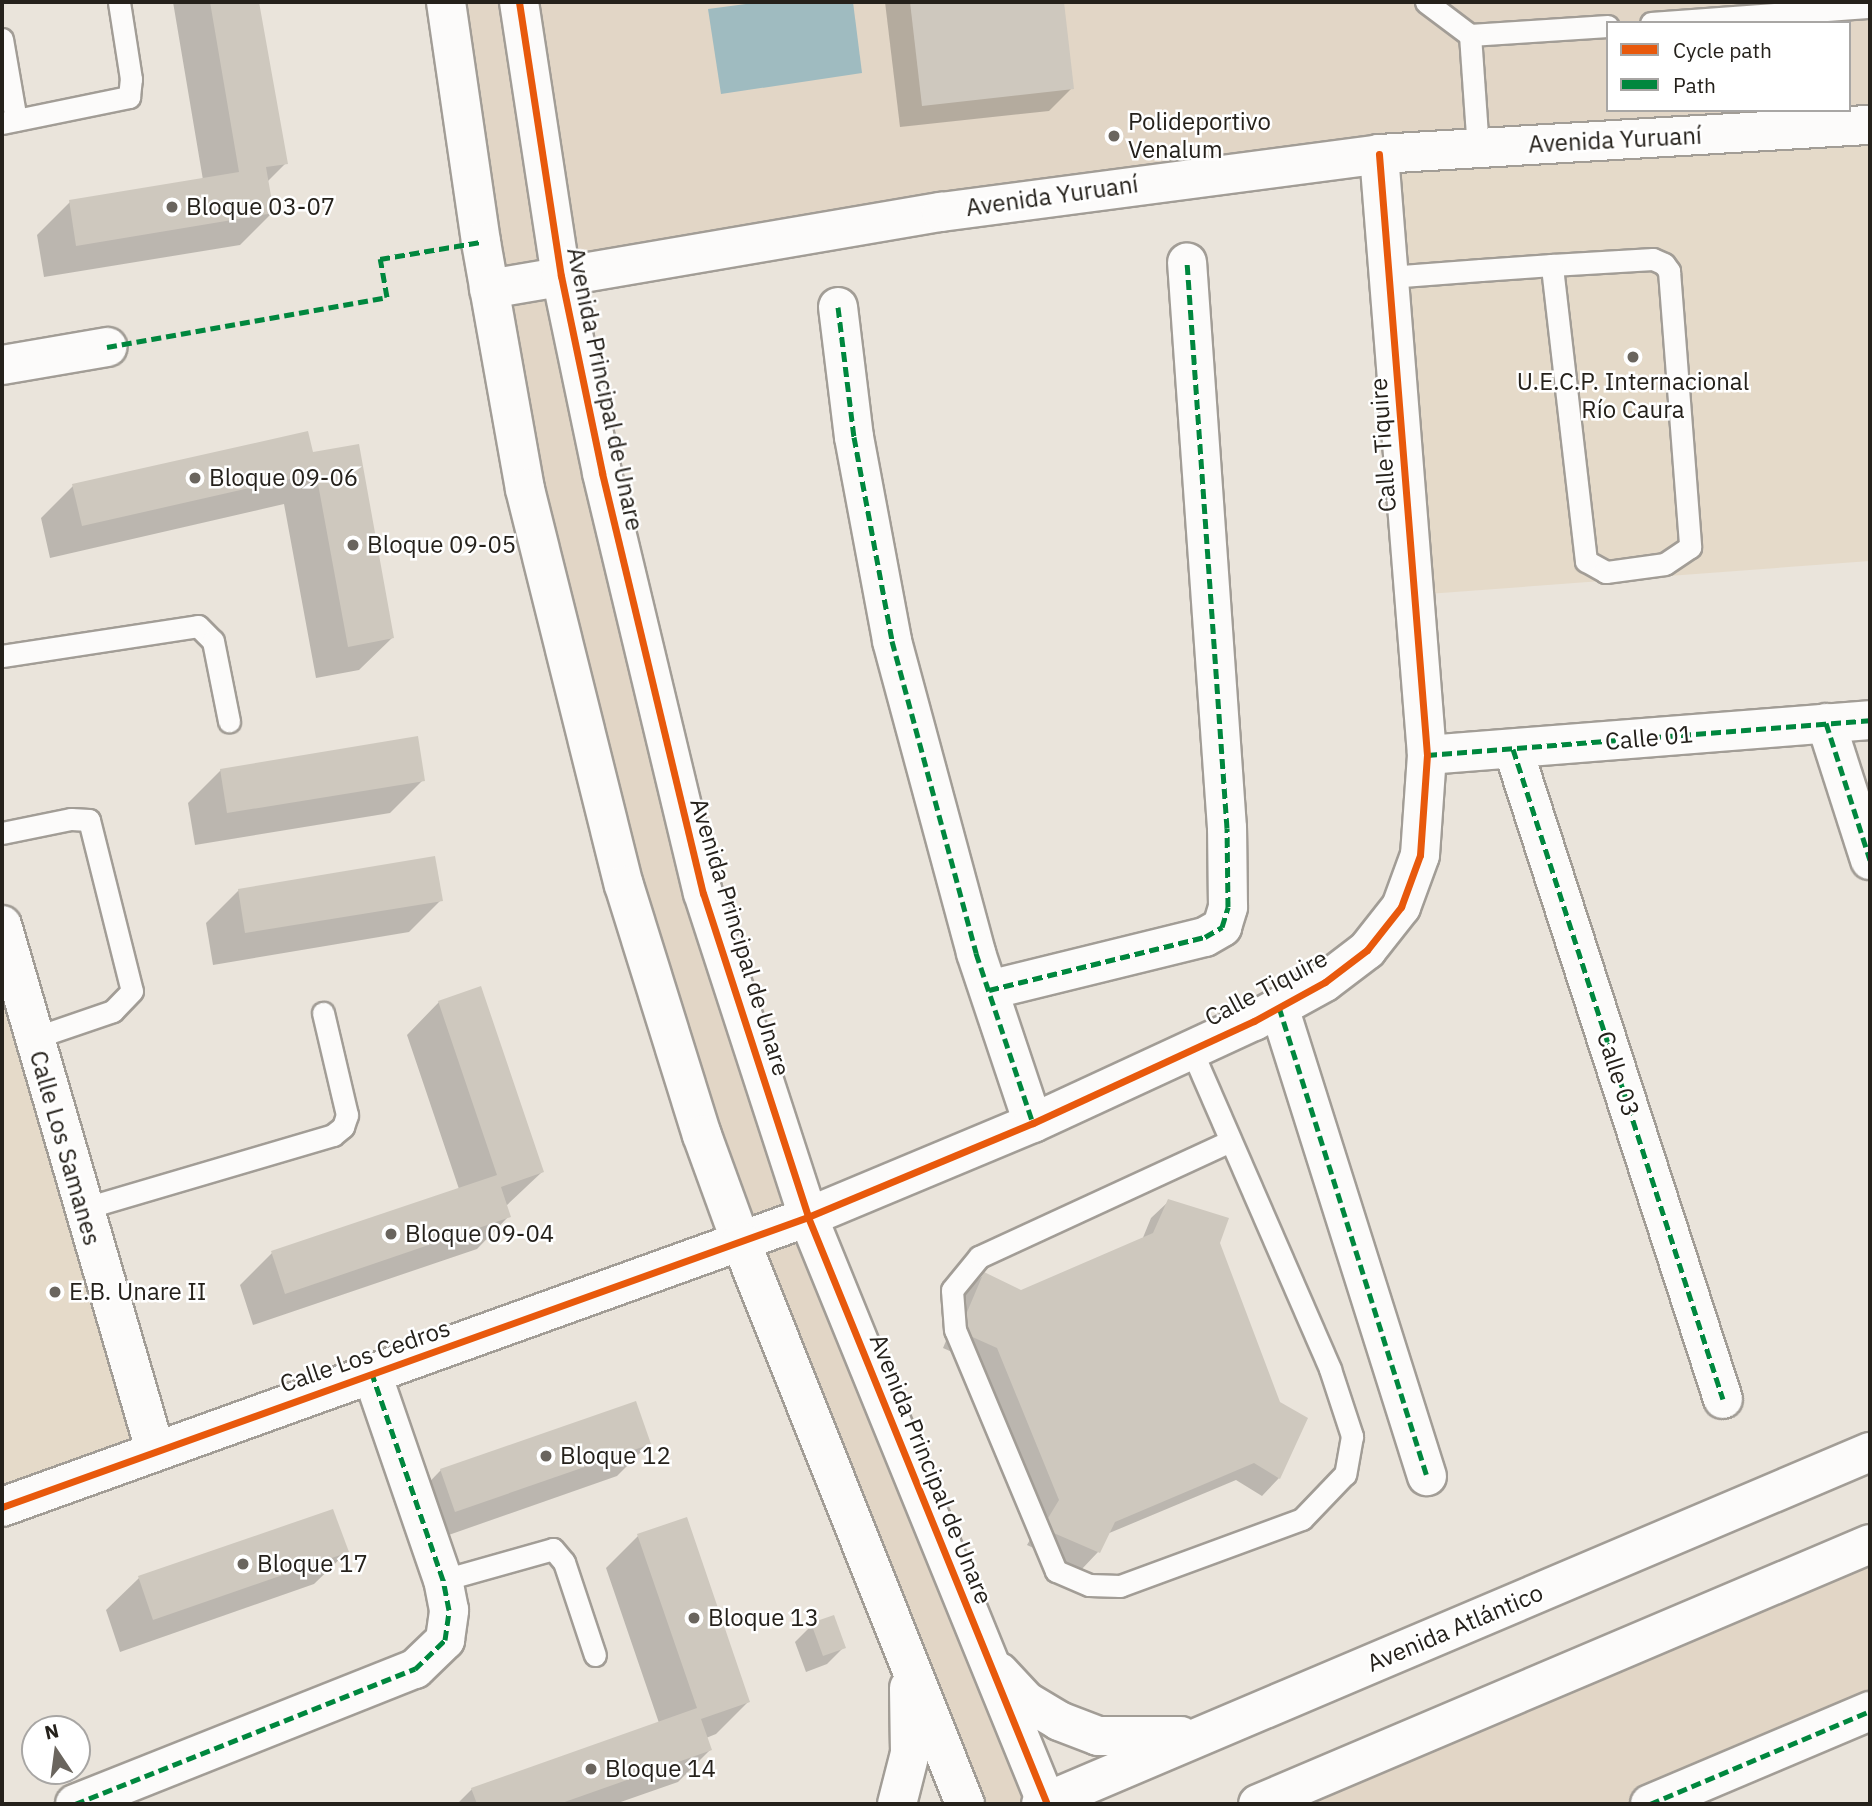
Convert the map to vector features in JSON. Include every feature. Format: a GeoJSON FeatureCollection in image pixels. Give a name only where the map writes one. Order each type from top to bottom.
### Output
{"type":"FeatureCollection","features":[{"type":"Feature","properties":{"kind":"street"},"geometry":{"type":"LineString","coordinates":[[446,2],[489,289],[525,489],[589,757],[658,999],[741,1242],[964,1804]]}},
{"type":"Feature","properties":{"kind":"street","name":"Avenida Principal de Unare"},"geometry":{"type":"LineString","coordinates":[[519,2],[561,276],[672,776],[739,1012],[808,1217],[1045,1803]]}},
{"type":"Feature","properties":{"kind":"street","name":"Avenida Yuruaní"},"geometry":{"type":"LineString","coordinates":[[489,289],[941,212],[1379,154],[1870,125]]}},
{"type":"Feature","properties":{"kind":"street","name":"Calle Tiquire"},"geometry":{"type":"LineString","coordinates":[[741,1242],[808,1217],[1033,1123],[1279,1007],[1325,982],[1367,950],[1401,908],[1420,855],[1427,755],[1379,154]]}},
{"type":"Feature","properties":{"kind":"street"},"geometry":{"type":"LineString","coordinates":[[989,990],[1194,941],[1222,927],[1228,907],[1227,828],[1187,262]]}},
{"type":"Feature","properties":{"kind":"street"},"geometry":{"type":"LineString","coordinates":[[838,307],[854,437],[892,641],[929,790],[989,990],[1033,1123]]}},
{"type":"Feature","properties":{"kind":"street"},"geometry":{"type":"LineString","coordinates":[[2,365],[107,347]]}},
{"type":"Feature","properties":{"kind":"street","name":"Calle 01"},"geometry":{"type":"LineString","coordinates":[[1427,755],[1870,720]]}},
{"type":"Feature","properties":{"kind":"street"},"geometry":{"type":"LineString","coordinates":[[1826,723],[1870,860]]}},
{"type":"Feature","properties":{"kind":"street","name":"Calle 03"},"geometry":{"type":"LineString","coordinates":[[1513,749],[1723,1399]]}},
{"type":"Feature","properties":{"kind":"street","name":"Calle Los Samanes"},"geometry":{"type":"LineString","coordinates":[[2,925],[82,1209],[155,1450]]}},
{"type":"Feature","properties":{"kind":"street"},"geometry":{"type":"LineString","coordinates":[[1279,1007],[1427,1476]]}},
{"type":"Feature","properties":{"kind":"street","name":"Calle Los Cedros"},"geometry":{"type":"LineString","coordinates":[[2,1507],[741,1242]]}},
{"type":"Feature","properties":{"kind":"street"},"geometry":{"type":"LineString","coordinates":[[75,1804],[415,1669],[445,1640],[449,1610],[443,1580],[372,1374]]}},
{"type":"Feature","properties":{"kind":"street","name":"Avenida Atlántico"},"geometry":{"type":"LineString","coordinates":[[1045,1803],[1870,1452]]}},
{"type":"Feature","properties":{"kind":"street"},"geometry":{"type":"LineString","coordinates":[[1258,1804],[1870,1544]]}},
{"type":"Feature","properties":{"kind":"street"},"geometry":{"type":"LineString","coordinates":[[897,1804],[910,1753],[906,1658]]}},
{"type":"Feature","properties":{"kind":"street"},"geometry":{"type":"LineString","coordinates":[[987,1659],[1026,1701],[1059,1721],[1098,1736],[1145,1739],[1204,1735]]}},
{"type":"Feature","properties":{"kind":"street"},"geometry":{"type":"LineString","coordinates":[[1661,1802],[1870,1712]]}},
{"type":"Feature","properties":{"kind":"lane"},"geometry":{"type":"LineString","coordinates":[[2,39],[9,121],[129,97],[131,79],[119,2]]}},
{"type":"Feature","properties":{"kind":"lane"},"geometry":{"type":"LineString","coordinates":[[1426,2],[1470,35],[1606,26]]}},
{"type":"Feature","properties":{"kind":"lane"},"geometry":{"type":"LineString","coordinates":[[1680,21],[1870,8]]}},
{"type":"Feature","properties":{"kind":"lane"},"geometry":{"type":"LineString","coordinates":[[1470,35],[1478,148]]}},
{"type":"Feature","properties":{"kind":"lane"},"geometry":{"type":"LineString","coordinates":[[1389,277],[1552,265],[1653,260],[1669,271],[1690,547],[1665,564],[1606,572],[1586,561],[1552,265]]}},
{"type":"Feature","properties":{"kind":"lane"},"geometry":{"type":"LineString","coordinates":[[2,656],[198,626],[213,641],[229,721]]}},
{"type":"Feature","properties":{"kind":"lane"},"geometry":{"type":"LineString","coordinates":[[2,833],[71,819],[89,820],[132,991],[114,1011],[34,1038]]}},
{"type":"Feature","properties":{"kind":"lane"},"geometry":{"type":"LineString","coordinates":[[82,1209],[333,1135],[343,1127],[348,1115],[323,1013]]}},
{"type":"Feature","properties":{"kind":"lane"},"geometry":{"type":"LineString","coordinates":[[1191,1049],[1228,1142],[1330,1369],[1352,1436],[1345,1474],[1302,1519],[1120,1586],[1089,1586],[1056,1572],[954,1330],[952,1290],[979,1256],[1228,1142]]}},
{"type":"Feature","properties":{"kind":"lane"},"geometry":{"type":"LineString","coordinates":[[443,1580],[552,1549],[564,1562],[595,1655]]}},
{"type":"Feature","properties":{"kind":"shaded area","name":"Polideportivo Venalum"},"geometry":{"type":"Polygon","coordinates":[[[446,2],[1870,2],[1870,125],[1458,150],[562,276],[703,893],[1041,1804],[965,1804],[624,885],[446,2]]]}},
{"type":"Feature","properties":{"kind":"shaded area","name":"U.E.C.P. Internacional Río Caura"},"geometry":{"type":"Polygon","coordinates":[[[1870,125],[1870,561],[1414,595],[1379,154],[1870,125]]]}},
{"type":"Feature","properties":{"kind":"shaded area","name":"E.B. Unare II"},"geometry":{"type":"Polygon","coordinates":[[[2,926],[155,1450],[2,1507],[2,926]]]}},
{"type":"Feature","properties":{"kind":"shaded area"},"geometry":{"type":"Polygon","coordinates":[[[1870,1544],[1870,1711],[1650,1804],[1258,1804],[1870,1544]]]}},
{"type":"Feature","properties":{"kind":"water"},"geometry":{"type":"Polygon","coordinates":[[[761,2],[853,2],[862,73],[721,94],[708,9],[761,2]]]}},
{"type":"Feature","properties":{"kind":"building"},"geometry":{"type":"Polygon","coordinates":[[[210,2],[259,2],[288,164],[266,167],[274,213],[76,246],[69,200],[239,172],[210,2]]]}},
{"type":"Feature","properties":{"kind":"building"},"geometry":{"type":"Polygon","coordinates":[[[910,2],[1064,2],[1074,89],[922,106],[910,2]]]}},
{"type":"Feature","properties":{"kind":"building"},"geometry":{"type":"Polygon","coordinates":[[[308,431],[313,452],[359,444],[394,638],[348,647],[316,473],[82,526],[72,484],[308,431]]]}},
{"type":"Feature","properties":{"kind":"building"},"geometry":{"type":"Polygon","coordinates":[[[418,736],[425,781],[227,813],[220,769],[418,736]]]}},
{"type":"Feature","properties":{"kind":"building"},"geometry":{"type":"Polygon","coordinates":[[[435,856],[443,901],[245,933],[238,889],[435,856]]]}},
{"type":"Feature","properties":{"kind":"building"},"geometry":{"type":"Polygon","coordinates":[[[481,986],[544,1172],[501,1187],[511,1217],[285,1294],[271,1251],[497,1175],[438,1001],[481,986]]]}},
{"type":"Feature","properties":{"kind":"building"},"geometry":{"type":"Polygon","coordinates":[[[1168,1199],[1229,1218],[1220,1243],[1280,1402],[1308,1418],[1280,1479],[1254,1463],[1115,1522],[1100,1553],[1042,1528],[1059,1500],[997,1348],[959,1331],[984,1272],[1021,1290],[1153,1233],[1168,1199]]]}},
{"type":"Feature","properties":{"kind":"building","name":"Bloque 12"},"geometry":{"type":"Polygon","coordinates":[[[636,1401],[651,1444],[455,1512],[440,1469],[636,1401]]]}},
{"type":"Feature","properties":{"kind":"building","name":"Bloque 17"},"geometry":{"type":"Polygon","coordinates":[[[333,1509],[349,1552],[153,1620],[138,1576],[333,1509]]]}},
{"type":"Feature","properties":{"kind":"building"},"geometry":{"type":"Polygon","coordinates":[[[687,1517],[750,1702],[701,1719],[712,1750],[559,1804],[477,1804],[471,1788],[697,1708],[637,1534],[687,1517]]]}},
{"type":"Feature","properties":{"kind":"building"},"geometry":{"type":"Polygon","coordinates":[[[834,1615],[846,1648],[823,1656],[811,1623],[834,1615]]]}},
{"type":"Feature","properties":{"kind":"marked path"},"geometry":{"type":"LineString","coordinates":[[107,347],[387,297],[380,259],[481,242]]}},
{"type":"Feature","properties":{"kind":"marked path"},"geometry":{"type":"LineString","coordinates":[[989,990],[1205,937],[1222,927],[1228,907],[1227,828],[1187,262]]}},
{"type":"Feature","properties":{"kind":"marked path"},"geometry":{"type":"LineString","coordinates":[[838,307],[854,437],[892,641],[976,953],[1033,1123]]}},
{"type":"Feature","properties":{"kind":"marked path"},"geometry":{"type":"LineString","coordinates":[[1427,755],[1870,720]]}},
{"type":"Feature","properties":{"kind":"marked path"},"geometry":{"type":"LineString","coordinates":[[1826,723],[1870,860]]}},
{"type":"Feature","properties":{"kind":"marked path"},"geometry":{"type":"LineString","coordinates":[[1513,749],[1723,1399]]}},
{"type":"Feature","properties":{"kind":"marked path"},"geometry":{"type":"LineString","coordinates":[[1279,1007],[1427,1476]]}},
{"type":"Feature","properties":{"kind":"marked path"},"geometry":{"type":"LineString","coordinates":[[75,1804],[415,1669],[445,1640],[449,1610],[443,1580],[372,1374]]}},
{"type":"Feature","properties":{"kind":"marked path"},"geometry":{"type":"LineString","coordinates":[[1650,1804],[1870,1711]]}},
{"type":"Feature","properties":{"kind":"cycle path"},"geometry":{"type":"LineString","coordinates":[[519,2],[561,276],[602,473],[703,893],[808,1217],[1047,1804]]}},
{"type":"Feature","properties":{"kind":"cycle path"},"geometry":{"type":"LineString","coordinates":[[2,1507],[808,1217],[1033,1123],[1254,1021],[1325,982],[1367,950],[1401,907],[1420,855],[1427,755],[1379,154]]}},
{"type":"Feature","properties":{"kind":"place","name":"Polideportivo Venalum"},"geometry":{"type":"Point","coordinates":[1114,136]}},
{"type":"Feature","properties":{"kind":"place","name":"Bloque 03-07"},"geometry":{"type":"Point","coordinates":[172,207]}},
{"type":"Feature","properties":{"kind":"place","name":"U.E.C.P. Internacional Río Caura"},"geometry":{"type":"Point","coordinates":[1633,357]}},
{"type":"Feature","properties":{"kind":"place","name":"Bloque 09-06"},"geometry":{"type":"Point","coordinates":[195,478]}},
{"type":"Feature","properties":{"kind":"place","name":"Bloque 09-05"},"geometry":{"type":"Point","coordinates":[353,545]}},
{"type":"Feature","properties":{"kind":"place","name":"Bloque 09-04"},"geometry":{"type":"Point","coordinates":[391,1234]}},
{"type":"Feature","properties":{"kind":"place","name":"E.B. Unare II"},"geometry":{"type":"Point","coordinates":[55,1292]}},
{"type":"Feature","properties":{"kind":"place","name":"Bloque 12"},"geometry":{"type":"Point","coordinates":[546,1456]}},
{"type":"Feature","properties":{"kind":"place","name":"Bloque 17"},"geometry":{"type":"Point","coordinates":[243,1564]}},
{"type":"Feature","properties":{"kind":"place","name":"Bloque 13"},"geometry":{"type":"Point","coordinates":[694,1618]}},
{"type":"Feature","properties":{"kind":"place","name":"Bloque 14"},"geometry":{"type":"Point","coordinates":[591,1769]}}]}
